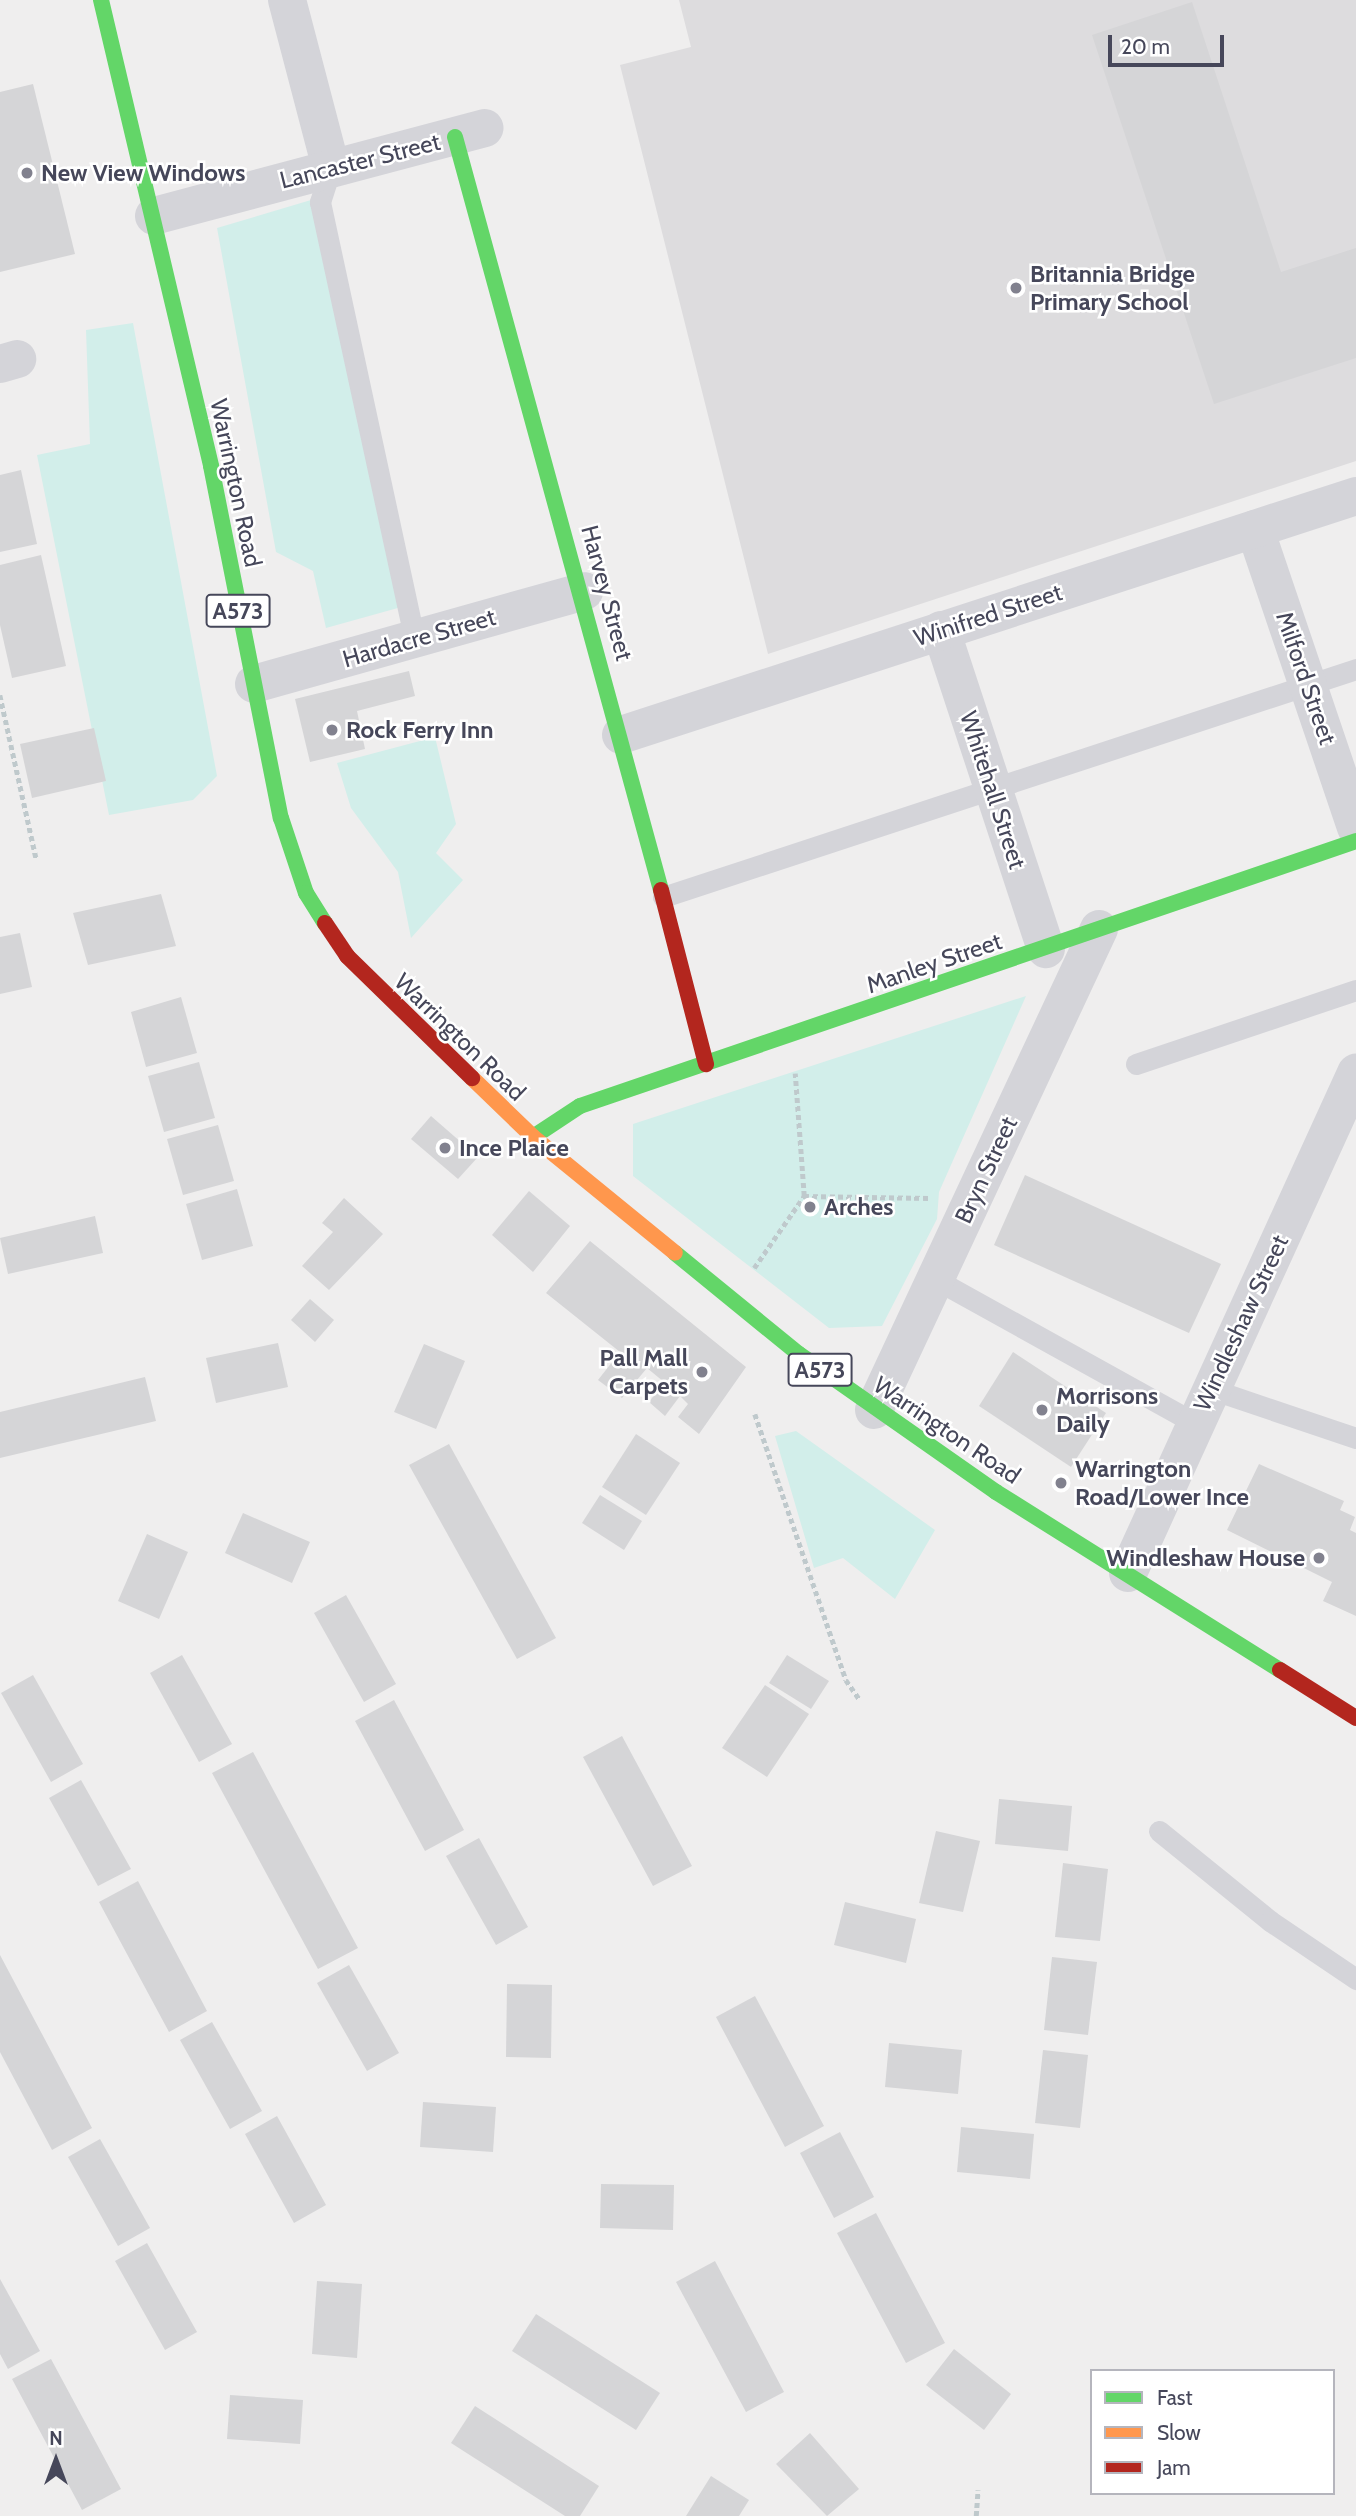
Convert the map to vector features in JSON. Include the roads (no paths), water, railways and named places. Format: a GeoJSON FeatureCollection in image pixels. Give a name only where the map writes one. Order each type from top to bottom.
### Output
{"type":"FeatureCollection","features":[{"type":"Feature","properties":{"kind":"main road","name":"Warrington Road"},"geometry":{"type":"LineString","coordinates":[[101,0],[154,216],[281,818],[306,893],[347,956],[396,1010],[533,1138],[617,1211],[874,1410],[1356,1718]]}},
{"type":"Feature","properties":{"kind":"main road","name":"Harvey Street"},"geometry":{"type":"LineString","coordinates":[[470,133],[706,1064]]}},
{"type":"Feature","properties":{"kind":"main road","name":"Manley Street"},"geometry":{"type":"LineString","coordinates":[[533,1138],[580,1106],[1356,841]]}},
{"type":"Feature","properties":{"kind":"street"},"geometry":{"type":"LineString","coordinates":[[287,0],[331,167]]}},
{"type":"Feature","properties":{"kind":"street","name":"Lancaster Street"},"geometry":{"type":"LineString","coordinates":[[154,216],[331,167],[470,133]]}},
{"type":"Feature","properties":{"kind":"street","name":"Winifred Street"},"geometry":{"type":"LineString","coordinates":[[621,735],[1356,496]]}},
{"type":"Feature","properties":{"kind":"street","name":"Milford Street"},"geometry":{"type":"LineString","coordinates":[[1255,529],[1356,827]]}},
{"type":"Feature","properties":{"kind":"street","name":"Hardacre Street"},"geometry":{"type":"LineString","coordinates":[[254,684],[584,591]]}},
{"type":"Feature","properties":{"kind":"street","name":"Whitehall Street"},"geometry":{"type":"LineString","coordinates":[[940,630],[1046,949]]}},
{"type":"Feature","properties":{"kind":"street","name":"Bryn Street"},"geometry":{"type":"LineString","coordinates":[[874,1410],[1099,929]]}},
{"type":"Feature","properties":{"kind":"street","name":"Windleshaw Street"},"geometry":{"type":"LineString","coordinates":[[1128,1573],[1356,1073]]}},
{"type":"Feature","properties":{"kind":"lane"},"geometry":{"type":"LineString","coordinates":[[331,167],[320,202],[415,640]]}},
{"type":"Feature","properties":{"kind":"lane"},"geometry":{"type":"LineString","coordinates":[[663,897],[1356,669]]}},
{"type":"Feature","properties":{"kind":"lane"},"geometry":{"type":"LineString","coordinates":[[1136,1064],[1356,990]]}},
{"type":"Feature","properties":{"kind":"lane"},"geometry":{"type":"LineString","coordinates":[[935,1279],[1195,1423]]}},
{"type":"Feature","properties":{"kind":"lane"},"geometry":{"type":"LineString","coordinates":[[1211,1389],[1356,1438]]}},
{"type":"Feature","properties":{"kind":"lane"},"geometry":{"type":"LineString","coordinates":[[1159,1831],[1270,1921],[1356,1979]]}},
{"type":"Feature","properties":{"kind":"place","name":"New View Windows"},"geometry":{"type":"Point","coordinates":[27,173]}},
{"type":"Feature","properties":{"kind":"place","name":"Britannia Bridge Primary School"},"geometry":{"type":"Point","coordinates":[1016,288]}},
{"type":"Feature","properties":{"kind":"place","name":"Rock Ferry Inn"},"geometry":{"type":"Point","coordinates":[332,730]}},
{"type":"Feature","properties":{"kind":"place","name":"Ince Plaice"},"geometry":{"type":"Point","coordinates":[445,1148]}},
{"type":"Feature","properties":{"kind":"place","name":"Arches"},"geometry":{"type":"Point","coordinates":[810,1207]}},
{"type":"Feature","properties":{"kind":"place","name":"Pall Mall Carpets"},"geometry":{"type":"Point","coordinates":[702,1372]}},
{"type":"Feature","properties":{"kind":"place","name":"Morrisons Daily"},"geometry":{"type":"Point","coordinates":[1042,1410]}},
{"type":"Feature","properties":{"kind":"place","name":"Warrington Road/Lower Ince"},"geometry":{"type":"Point","coordinates":[1061,1483]}},
{"type":"Feature","properties":{"kind":"place","name":"Windleshaw House"},"geometry":{"type":"Point","coordinates":[1319,1558]}}]}
